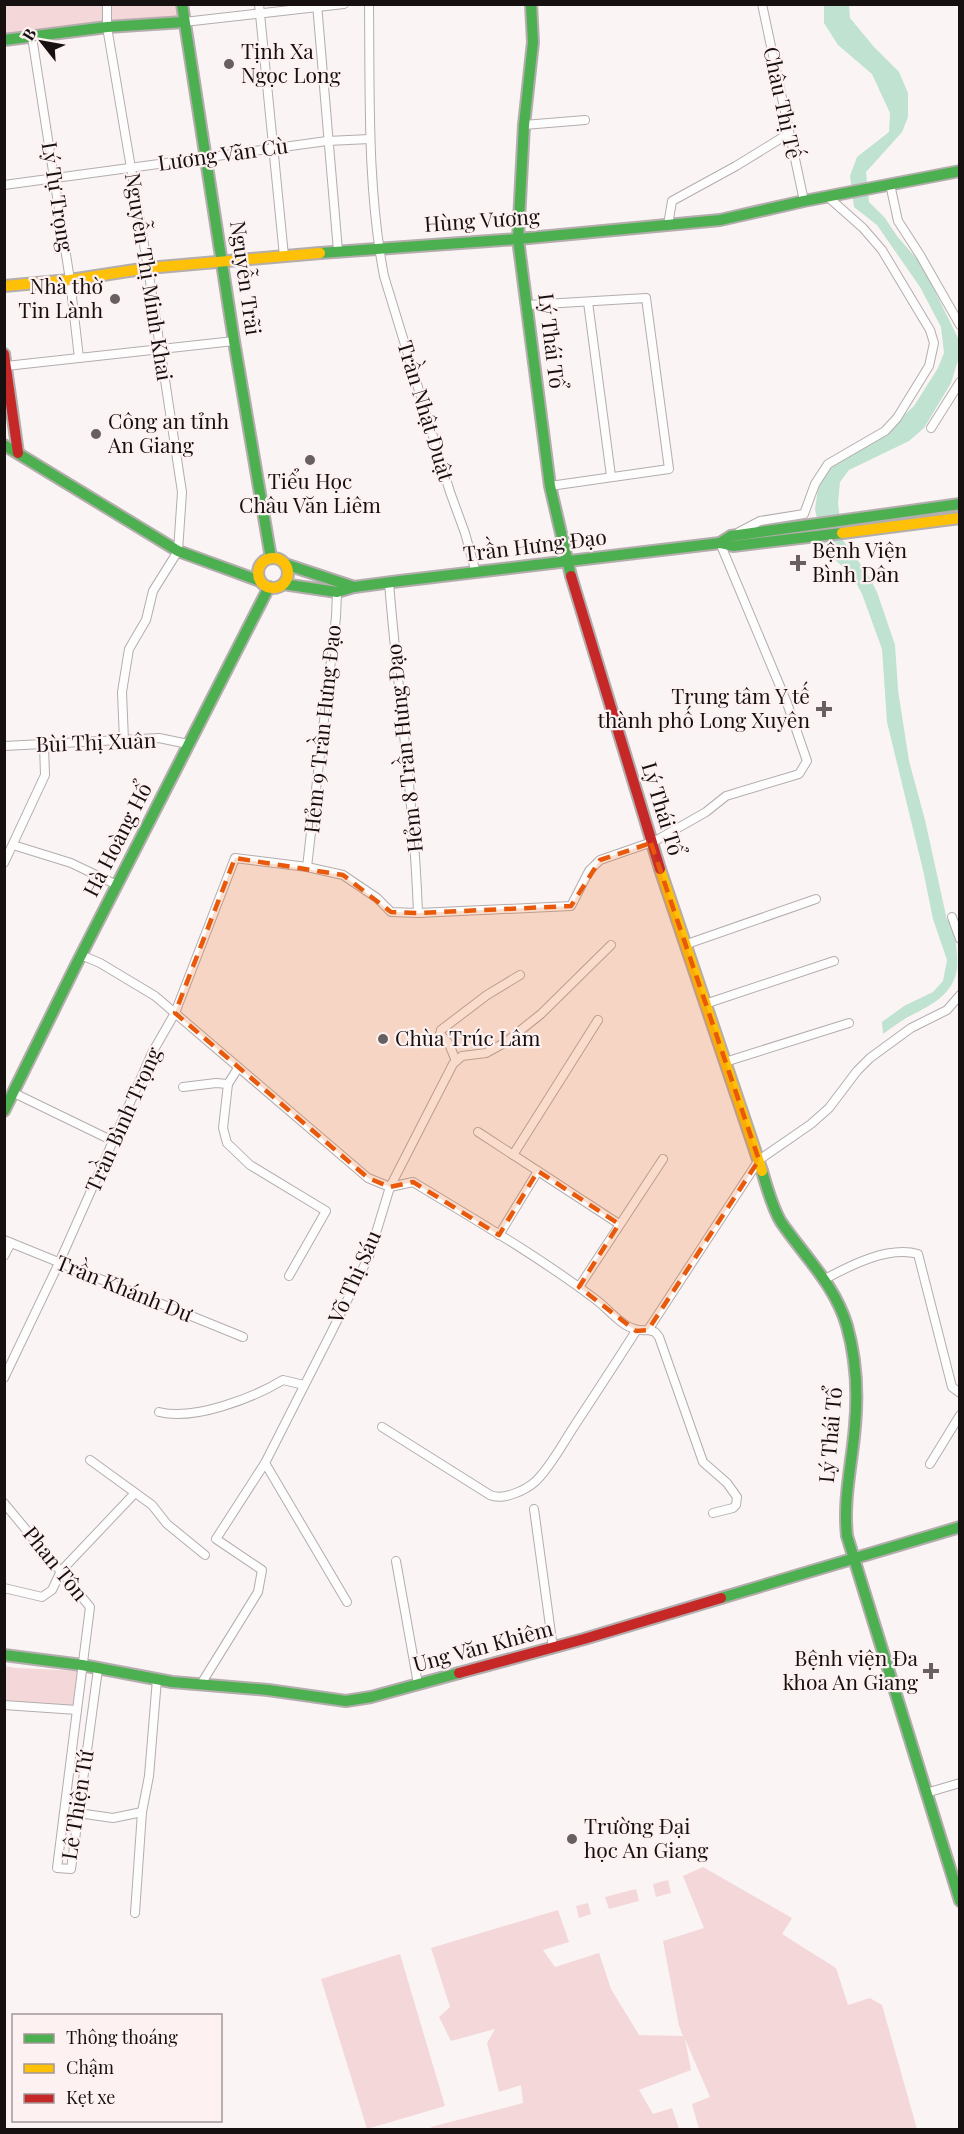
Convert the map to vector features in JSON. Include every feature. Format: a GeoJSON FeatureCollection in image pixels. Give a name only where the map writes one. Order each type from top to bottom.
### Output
{"type":"FeatureCollection","features":[{"type":"Feature","properties":{"kind":"main road","name":"Nguyễn Trãi"},"geometry":{"type":"LineString","coordinates":[[182,4],[268,559]]}},
{"type":"Feature","properties":{"kind":"main road","name":"Lý Thái Tổ"},"geometry":{"type":"LineString","coordinates":[[531,4],[533,42],[524,125],[518,239],[550,486],[566,560],[651,843],[780,1220],[825,1280],[840,1307],[846,1327],[854,1359],[857,1385],[855,1426],[844,1515],[853,1560],[960,1901]]}},
{"type":"Feature","properties":{"kind":"main road"},"geometry":{"type":"LineString","coordinates":[[4,40],[107,27],[184,22]]}},
{"type":"Feature","properties":{"kind":"main road","name":"Hùng Vương"},"geometry":{"type":"LineString","coordinates":[[4,286],[222,261],[518,239],[720,220],[804,201],[960,171]]}},
{"type":"Feature","properties":{"kind":"main road"},"geometry":{"type":"LineString","coordinates":[[4,354],[18,453]]}},
{"type":"Feature","properties":{"kind":"main road"},"geometry":{"type":"LineString","coordinates":[[4,445],[178,550],[264,584],[279,587],[288,574],[285,564],[276,558],[241,565],[213,561],[178,550]]}},
{"type":"Feature","properties":{"kind":"main road","name":"Trần Hưng Đạo"},"geometry":{"type":"LineString","coordinates":[[720,543],[731,536],[960,504]]}},
{"type":"Feature","properties":{"kind":"main road","name":"Trần Hưng Đạo"},"geometry":{"type":"LineString","coordinates":[[283,584],[337,592],[354,587],[566,560],[720,543],[733,546],[960,518]]}},
{"type":"Feature","properties":{"kind":"main road"},"geometry":{"type":"LineString","coordinates":[[264,584],[259,567],[268,559]]}},
{"type":"Feature","properties":{"kind":"main road","name":"Trần Hưng Đạo"},"geometry":{"type":"LineString","coordinates":[[285,564],[354,587]]}},
{"type":"Feature","properties":{"kind":"main road","name":"Hà Hoàng Hổ"},"geometry":{"type":"LineString","coordinates":[[4,1112],[188,744],[264,584]]}},
{"type":"Feature","properties":{"kind":"main road","name":"Ung Văn Khiêm"},"geometry":{"type":"LineString","coordinates":[[4,1655],[201,1684],[268,1690],[346,1701],[371,1697],[553,1648],[960,1527]]}},
{"type":"Feature","properties":{"kind":"street","name":"Nguyễn Thị Minh Khai"},"geometry":{"type":"LineString","coordinates":[[106,4],[107,27],[148,268],[182,492],[178,550]]}},
{"type":"Feature","properties":{"kind":"street"},"geometry":{"type":"LineString","coordinates":[[184,22],[259,9],[344,4]]}},
{"type":"Feature","properties":{"kind":"street","name":"Trần Nhật Duật"},"geometry":{"type":"LineString","coordinates":[[369,4],[370,139],[378,248],[384,276],[476,573]]}},
{"type":"Feature","properties":{"kind":"street","name":"Châu Thị Tế"},"geometry":{"type":"LineString","coordinates":[[762,4],[804,201]]}},
{"type":"Feature","properties":{"kind":"street"},"geometry":{"type":"LineString","coordinates":[[317,6],[338,251]]}},
{"type":"Feature","properties":{"kind":"street"},"geometry":{"type":"LineString","coordinates":[[259,9],[284,256]]}},
{"type":"Feature","properties":{"kind":"street","name":"Lý Tự Trọng"},"geometry":{"type":"LineString","coordinates":[[32,37],[70,280],[79,358]]}},
{"type":"Feature","properties":{"kind":"street"},"geometry":{"type":"LineString","coordinates":[[524,125],[585,120]]}},
{"type":"Feature","properties":{"kind":"street"},"geometry":{"type":"LineString","coordinates":[[668,225],[672,201],[788,134]]}},
{"type":"Feature","properties":{"kind":"street","name":"Lương Vãn Cù"},"geometry":{"type":"LineString","coordinates":[[4,185],[327,141],[370,139]]}},
{"type":"Feature","properties":{"kind":"street"},"geometry":{"type":"LineString","coordinates":[[888,184],[898,221],[917,249],[960,325]]}},
{"type":"Feature","properties":{"kind":"street"},"geometry":{"type":"LineString","coordinates":[[731,536],[760,521],[804,514],[815,484],[824,468],[891,426],[924,376],[932,355],[934,343],[930,330],[882,250],[830,196]]}},
{"type":"Feature","properties":{"kind":"street"},"geometry":{"type":"LineString","coordinates":[[527,305],[646,298],[669,469],[550,486]]}},
{"type":"Feature","properties":{"kind":"street"},"geometry":{"type":"LineString","coordinates":[[588,302],[611,476]]}},
{"type":"Feature","properties":{"kind":"street"},"geometry":{"type":"LineString","coordinates":[[6,366],[234,341]]}},
{"type":"Feature","properties":{"kind":"street"},"geometry":{"type":"LineString","coordinates":[[931,428],[960,382]]}},
{"type":"Feature","properties":{"kind":"street"},"geometry":{"type":"LineString","coordinates":[[307,867],[343,875],[377,898],[391,912],[418,913],[571,906],[589,871],[600,860],[651,843],[706,812],[726,796],[799,774],[807,761],[787,703],[720,543]]}},
{"type":"Feature","properties":{"kind":"street"},"geometry":{"type":"LineString","coordinates":[[124,741],[122,692],[129,649],[146,620],[153,591],[178,550]]}},
{"type":"Feature","properties":{"kind":"street","name":"Hẻm 8 Trần Hưng Đạo"},"geometry":{"type":"LineString","coordinates":[[389,583],[416,861],[418,913]]}},
{"type":"Feature","properties":{"kind":"street","name":"Hẻm 9 Trần Hưng Đạo"},"geometry":{"type":"LineString","coordinates":[[307,867],[335,628],[337,592]]}},
{"type":"Feature","properties":{"kind":"street","name":"Bùi Thị Xuân"},"geometry":{"type":"LineString","coordinates":[[4,746],[159,738],[188,744]]}},
{"type":"Feature","properties":{"kind":"street"},"geometry":{"type":"LineString","coordinates":[[4,863],[45,775],[45,745]]}},
{"type":"Feature","properties":{"kind":"street"},"geometry":{"type":"LineString","coordinates":[[13,845],[71,863],[117,885]]}},
{"type":"Feature","properties":{"kind":"street","name":"Trần Bình Trọng"},"geometry":{"type":"LineString","coordinates":[[4,1378],[59,1263],[152,1053],[176,1013],[235,858],[307,867]]}},
{"type":"Feature","properties":{"kind":"street"},"geometry":{"type":"LineString","coordinates":[[687,944],[816,899]]}},
{"type":"Feature","properties":{"kind":"street"},"geometry":{"type":"LineString","coordinates":[[952,917],[959,938]]}},
{"type":"Feature","properties":{"kind":"street"},"geometry":{"type":"LineString","coordinates":[[520,975],[478,1002],[441,1030],[440,1034],[449,1044],[456,1061],[462,1056],[486,1053],[506,1042],[541,1014],[611,945]]}},
{"type":"Feature","properties":{"kind":"street"},"geometry":{"type":"LineString","coordinates":[[81,955],[100,963],[146,990],[176,1013],[368,1178],[390,1187],[413,1182],[579,1287],[606,1307],[615,1318],[636,1331],[655,1332],[659,1337],[703,1462],[727,1483],[737,1497],[733,1508],[713,1514]]}},
{"type":"Feature","properties":{"kind":"street"},"geometry":{"type":"LineString","coordinates":[[705,1004],[834,961]]}},
{"type":"Feature","properties":{"kind":"street"},"geometry":{"type":"LineString","coordinates":[[648,1330],[759,1160],[829,1108],[857,1071],[870,1058],[911,1028],[947,1010],[960,995]]}},
{"type":"Feature","properties":{"kind":"street"},"geometry":{"type":"LineString","coordinates":[[513,1155],[598,1020]]}},
{"type":"Feature","properties":{"kind":"street"},"geometry":{"type":"LineString","coordinates":[[725,1062],[849,1023]]}},
{"type":"Feature","properties":{"kind":"street","name":"Võ Thị Sáu"},"geometry":{"type":"LineString","coordinates":[[201,1684],[258,1592],[262,1570],[216,1539],[265,1463],[369,1256],[390,1187],[456,1061]]}},
{"type":"Feature","properties":{"kind":"street"},"geometry":{"type":"LineString","coordinates":[[238,1068],[228,1084],[223,1128],[227,1143],[250,1165],[326,1211],[289,1276]]}},
{"type":"Feature","properties":{"kind":"street"},"geometry":{"type":"LineString","coordinates":[[183,1087],[228,1084]]}},
{"type":"Feature","properties":{"kind":"street"},"geometry":{"type":"LineString","coordinates":[[14,1093],[114,1141]]}},
{"type":"Feature","properties":{"kind":"street"},"geometry":{"type":"LineString","coordinates":[[478,1132],[619,1224]]}},
{"type":"Feature","properties":{"kind":"street"},"geometry":{"type":"LineString","coordinates":[[579,1287],[663,1159]]}},
{"type":"Feature","properties":{"kind":"street"},"geometry":{"type":"LineString","coordinates":[[499,1235],[538,1172]]}},
{"type":"Feature","properties":{"kind":"street"},"geometry":{"type":"LineString","coordinates":[[4,1256],[8,1241]]}},
{"type":"Feature","properties":{"kind":"street","name":"Trần Khánh Dư"},"geometry":{"type":"LineString","coordinates":[[8,1241],[243,1337]]}},
{"type":"Feature","properties":{"kind":"street"},"geometry":{"type":"LineString","coordinates":[[825,1280],[855,1262],[905,1251],[918,1254],[952,1387],[960,1393]]}},
{"type":"Feature","properties":{"kind":"street"},"geometry":{"type":"LineString","coordinates":[[382,1427],[490,1495],[507,1496],[539,1478],[636,1331]]}},
{"type":"Feature","properties":{"kind":"street"},"geometry":{"type":"LineString","coordinates":[[159,1412],[179,1415],[202,1411],[257,1395],[284,1380],[304,1385]]}},
{"type":"Feature","properties":{"kind":"street"},"geometry":{"type":"LineString","coordinates":[[930,1464],[960,1415]]}},
{"type":"Feature","properties":{"kind":"street"},"geometry":{"type":"LineString","coordinates":[[90,1460],[152,1505],[171,1528],[205,1555]]}},
{"type":"Feature","properties":{"kind":"street"},"geometry":{"type":"LineString","coordinates":[[265,1463],[347,1602]]}},
{"type":"Feature","properties":{"kind":"street"},"geometry":{"type":"LineString","coordinates":[[4,1588],[42,1597],[52,1590],[61,1571],[135,1493]]}},
{"type":"Feature","properties":{"kind":"street","name":"Phan Tôn"},"geometry":{"type":"LineString","coordinates":[[4,1503],[90,1607],[82,1665]]}},
{"type":"Feature","properties":{"kind":"street"},"geometry":{"type":"LineString","coordinates":[[534,1509],[553,1648]]}},
{"type":"Feature","properties":{"kind":"street"},"geometry":{"type":"LineString","coordinates":[[396,1561],[418,1684]]}},
{"type":"Feature","properties":{"kind":"street","name":"Lê Thiện Tứ"},"geometry":{"type":"LineString","coordinates":[[82,1665],[57,1868],[71,1869],[98,1669]]}},
{"type":"Feature","properties":{"kind":"street"},"geometry":{"type":"LineString","coordinates":[[135,1913],[141,1812],[149,1776],[157,1678]]}},
{"type":"Feature","properties":{"kind":"street"},"geometry":{"type":"LineString","coordinates":[[4,1705],[77,1710]]}},
{"type":"Feature","properties":{"kind":"street"},"geometry":{"type":"LineString","coordinates":[[926,1793],[960,1783]]}},
{"type":"Feature","properties":{"kind":"street"},"geometry":{"type":"LineString","coordinates":[[78,1813],[113,1818],[141,1812]]}},
{"type":"Feature","properties":{"kind":"highlighted area"},"geometry":{"type":"Polygon","coordinates":[[[651,843],[759,1160],[648,1330],[636,1331],[579,1287],[619,1224],[538,1171],[499,1235],[413,1182],[390,1187],[368,1178],[175,1013],[235,858],[343,875],[391,912],[418,913],[571,906],[600,860],[651,843]]]}},
{"type":"Feature","properties":{"kind":"shaded area"},"geometry":{"type":"Polygon","coordinates":[[[4,5],[182,5],[184,22],[5,40],[4,5]]]}},
{"type":"Feature","properties":{"kind":"shaded area"},"geometry":{"type":"Polygon","coordinates":[[[824,5],[849,5],[850,18],[899,72],[908,93],[908,117],[902,132],[866,172],[869,202],[885,218],[922,265],[959,340],[959,357],[951,383],[924,428],[909,441],[849,470],[840,482],[838,503],[842,539],[867,573],[877,592],[895,645],[898,690],[909,761],[925,820],[947,920],[959,919],[959,933],[955,935],[957,968],[951,986],[938,999],[883,1034],[882,1022],[904,1006],[933,992],[943,981],[947,960],[933,919],[887,722],[882,649],[862,594],[852,575],[824,550],[815,509],[818,489],[826,473],[838,462],[885,433],[914,406],[938,368],[944,353],[941,327],[920,287],[877,225],[854,207],[850,176],[857,157],[889,132],[890,113],[872,74],[838,45],[824,23],[824,5]]]}},
{"type":"Feature","properties":{"kind":"shaded area"},"geometry":{"type":"Polygon","coordinates":[[[4,1666],[81,1671],[77,1710],[5,1705],[4,1666]]]}},
{"type":"Feature","properties":{"kind":"shaded area"},"geometry":{"type":"Polygon","coordinates":[[[703,1867],[792,1918],[782,1934],[836,1968],[848,2005],[870,1998],[882,2005],[917,2129],[699,2129],[692,2104],[710,2097],[685,2039],[691,2070],[639,2090],[653,2114],[672,2108],[679,2129],[432,2129],[431,2127],[523,2103],[521,2085],[499,2092],[487,2043],[495,2029],[451,2041],[439,2017],[450,2007],[431,1948],[558,1910],[569,1942],[543,1950],[555,1967],[599,1953],[611,1989],[639,2035],[683,2036],[679,2026],[663,1941],[704,1928],[683,1876],[703,1867]]]}},
{"type":"Feature","properties":{"kind":"shaded area"},"geometry":{"type":"Polygon","coordinates":[[[668,1880],[671,1893],[656,1897],[653,1884],[668,1880]]]}},
{"type":"Feature","properties":{"kind":"shaded area"},"geometry":{"type":"Polygon","coordinates":[[[636,1889],[639,1901],[609,1909],[605,1897],[636,1889]]]}},
{"type":"Feature","properties":{"kind":"shaded area"},"geometry":{"type":"Polygon","coordinates":[[[588,1903],[591,1914],[579,1918],[576,1906],[588,1903]]]}},
{"type":"Feature","properties":{"kind":"shaded area"},"geometry":{"type":"Polygon","coordinates":[[[400,1954],[445,2106],[367,2129],[321,1979],[400,1954]]]}},
{"type":"Feature","properties":{"kind":"traffic: fast"},"geometry":{"type":"LineString","coordinates":[[182,4],[234,341],[271,558]]}},
{"type":"Feature","properties":{"kind":"traffic: fast"},"geometry":{"type":"LineString","coordinates":[[531,4],[533,42],[524,125],[518,239],[550,486],[571,576]]}},
{"type":"Feature","properties":{"kind":"traffic: fast"},"geometry":{"type":"LineString","coordinates":[[4,40],[107,27],[184,22]]}},
{"type":"Feature","properties":{"kind":"traffic: fast"},"geometry":{"type":"LineString","coordinates":[[320,253],[518,239],[720,220],[804,201],[960,171]]}},
{"type":"Feature","properties":{"kind":"traffic: fast"},"geometry":{"type":"LineString","coordinates":[[4,445],[178,551],[260,581]]}},
{"type":"Feature","properties":{"kind":"traffic: fast"},"geometry":{"type":"LineString","coordinates":[[720,543],[731,536],[960,504]]}},
{"type":"Feature","properties":{"kind":"traffic: fast"},"geometry":{"type":"LineString","coordinates":[[283,584],[337,592],[354,587],[400,581],[720,543],[733,546],[842,533]]}},
{"type":"Feature","properties":{"kind":"traffic: fast"},"geometry":{"type":"LineString","coordinates":[[285,564],[354,587]]}},
{"type":"Feature","properties":{"kind":"traffic: fast"},"geometry":{"type":"LineString","coordinates":[[4,1111],[269,587]]}},
{"type":"Feature","properties":{"kind":"traffic: fast"},"geometry":{"type":"LineString","coordinates":[[762,1171],[772,1203],[781,1222],[827,1284],[842,1311],[847,1326],[854,1363],[856,1401],[847,1495],[847,1536],[960,1901]]}},
{"type":"Feature","properties":{"kind":"traffic: fast"},"geometry":{"type":"LineString","coordinates":[[721,1598],[960,1527]]}},
{"type":"Feature","properties":{"kind":"traffic: fast"},"geometry":{"type":"LineString","coordinates":[[4,1655],[82,1665],[172,1682],[268,1690],[346,1701],[371,1697],[459,1673]]}},
{"type":"Feature","properties":{"kind":"traffic: slow"},"geometry":{"type":"LineString","coordinates":[[4,286],[70,280],[148,268],[320,253]]}},
{"type":"Feature","properties":{"kind":"traffic: slow"},"geometry":{"type":"LineString","coordinates":[[842,533],[960,518]]}},
{"type":"Feature","properties":{"kind":"traffic: slow"},"geometry":{"type":"LineString","coordinates":[[273,558],[284,562],[288,573],[284,584],[273,588],[262,584],[258,573],[262,562],[273,558]]}},
{"type":"Feature","properties":{"kind":"traffic: slow"},"geometry":{"type":"LineString","coordinates":[[660,869],[762,1171]]}},
{"type":"Feature","properties":{"kind":"traffic: jam"},"geometry":{"type":"LineString","coordinates":[[4,354],[18,453]]}},
{"type":"Feature","properties":{"kind":"traffic: jam"},"geometry":{"type":"LineString","coordinates":[[571,576],[660,869]]}},
{"type":"Feature","properties":{"kind":"traffic: jam"},"geometry":{"type":"LineString","coordinates":[[459,1673],[721,1598]]}},
{"type":"Feature","properties":{"kind":"place","name":"Tịnh Xa Ngọc Long"},"geometry":{"type":"Point","coordinates":[229,64]}},
{"type":"Feature","properties":{"kind":"place","name":"Nhà thờ Tin Lành"},"geometry":{"type":"Point","coordinates":[115,299]}},
{"type":"Feature","properties":{"kind":"place","name":"Công an tỉnh An Giang"},"geometry":{"type":"Point","coordinates":[96,434]}},
{"type":"Feature","properties":{"kind":"place","name":"Tiểu Học Châu Văn Liêm"},"geometry":{"type":"Point","coordinates":[310,460]}},
{"type":"Feature","properties":{"kind":"place","name":"Bệnh Viện Bình Dân"},"geometry":{"type":"Point","coordinates":[798,563]}},
{"type":"Feature","properties":{"kind":"place","name":"Trung tâm Y tế thành phố Long Xuyên"},"geometry":{"type":"Point","coordinates":[824,709]}},
{"type":"Feature","properties":{"kind":"place","name":"Chùa Trúc Lâm"},"geometry":{"type":"Point","coordinates":[383,1039]}},
{"type":"Feature","properties":{"kind":"place","name":"Bệnh viện Đa khoa An Giang"},"geometry":{"type":"Point","coordinates":[931,1671]}},
{"type":"Feature","properties":{"kind":"place","name":"Trường Đại học An Giang"},"geometry":{"type":"Point","coordinates":[572,1839]}}]}
